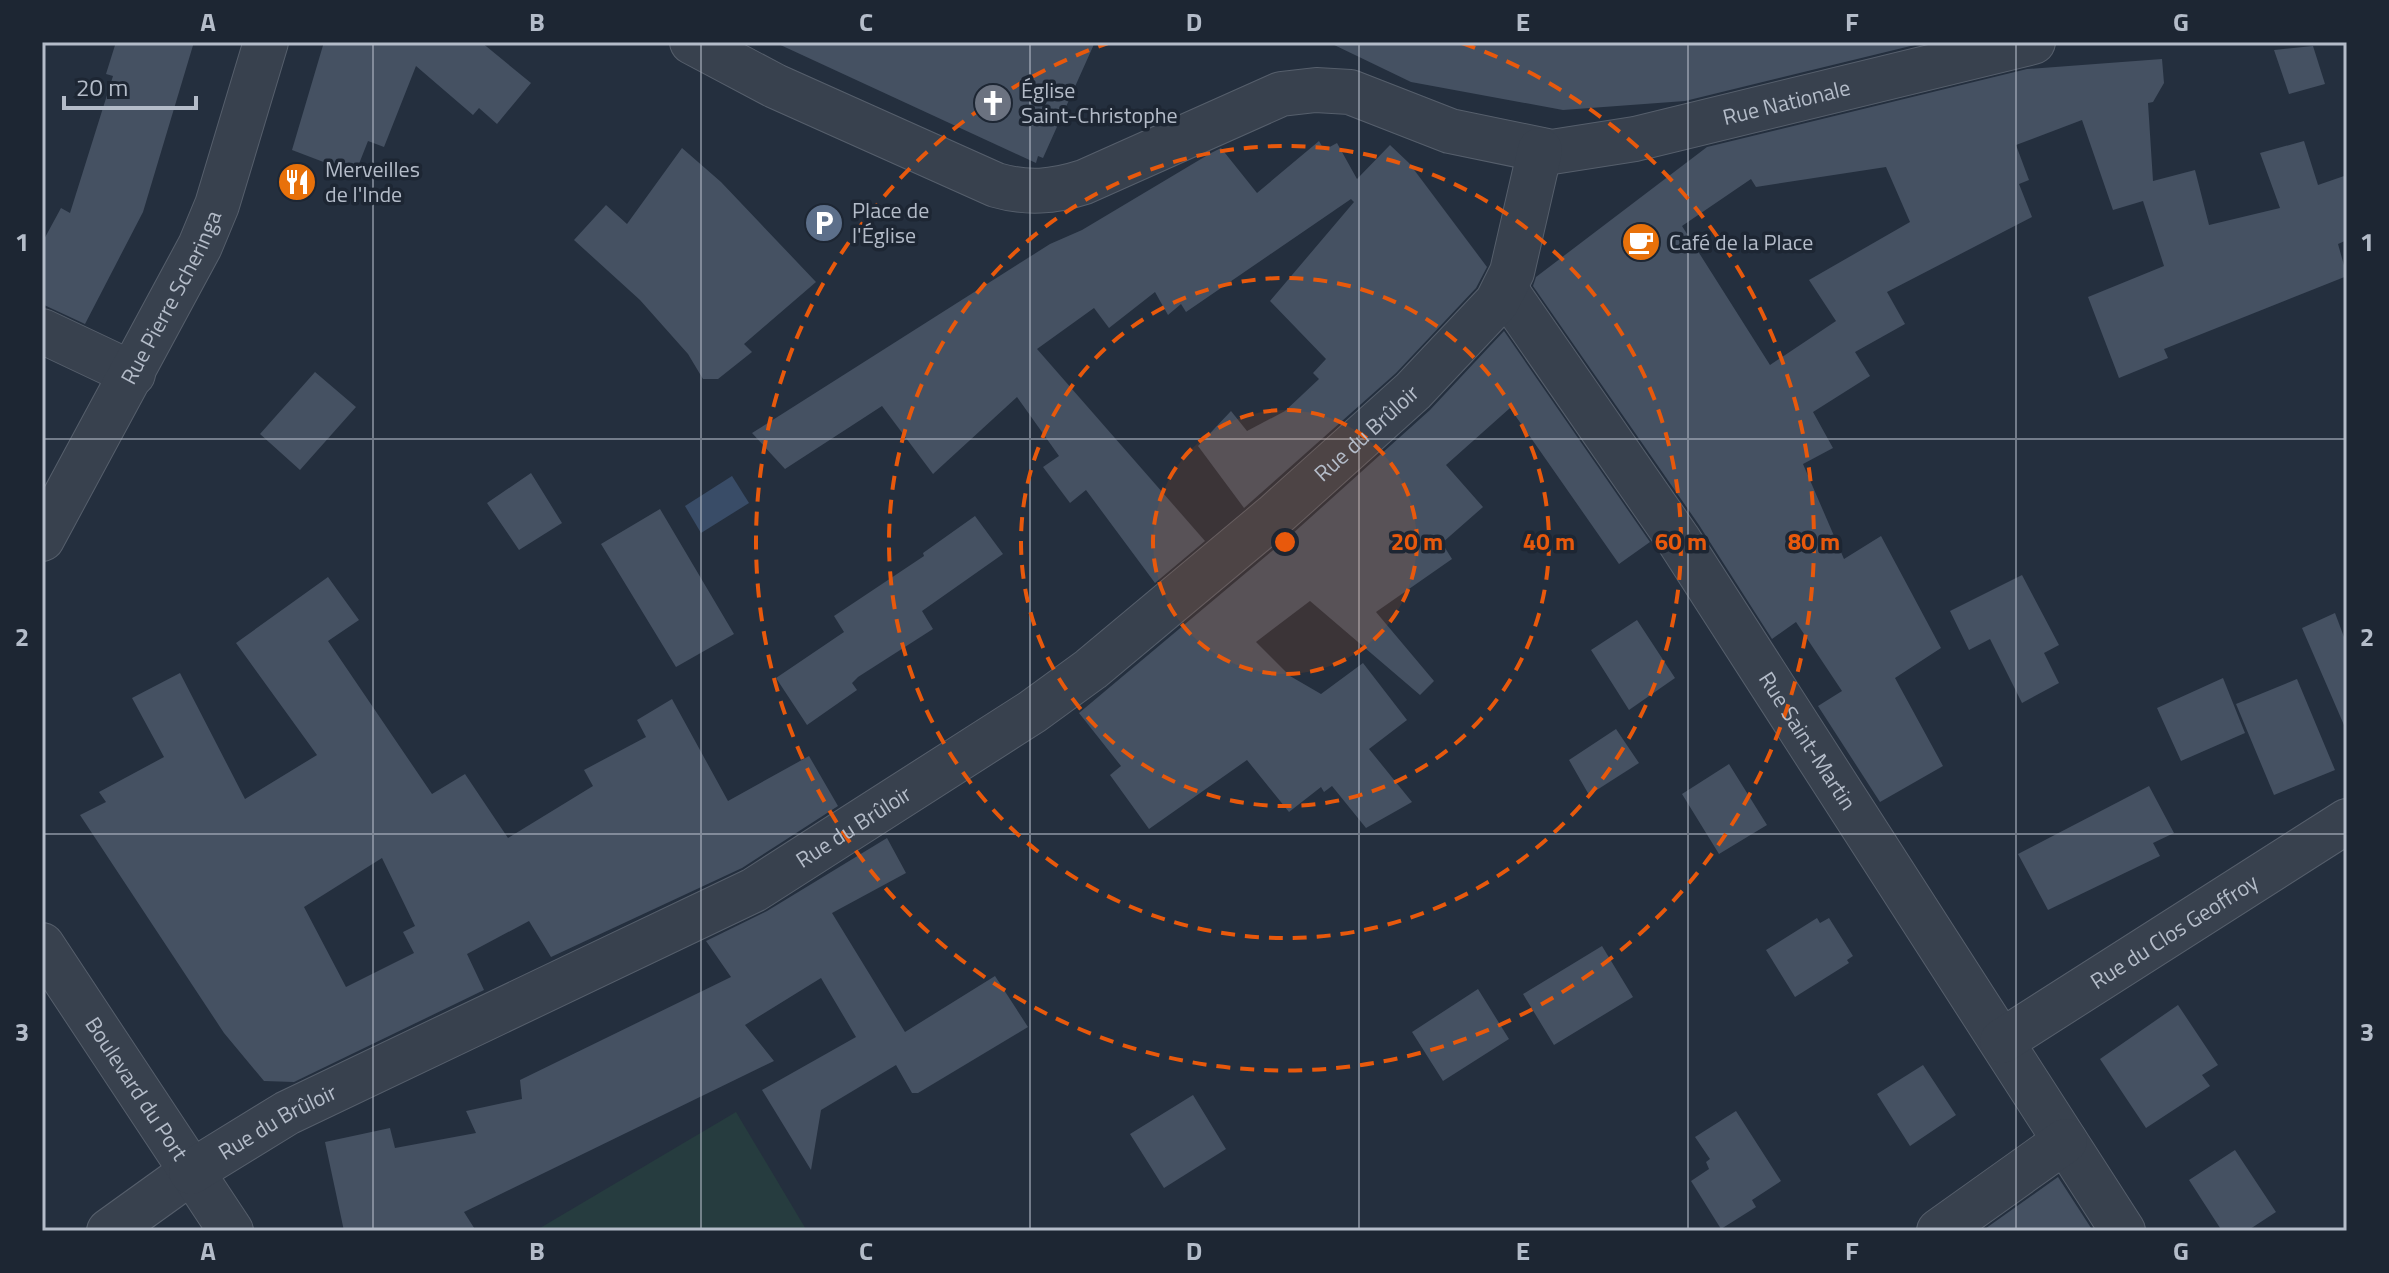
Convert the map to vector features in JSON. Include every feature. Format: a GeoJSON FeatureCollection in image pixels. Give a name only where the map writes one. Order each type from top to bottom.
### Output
{"type":"FeatureCollection","features":[{"type":"Feature","properties":{"kind":"street","name":"Rue Pierre Scheringa"},"geometry":{"type":"LineString","coordinates":[[42,539],[200,246],[217,205],[266,42]]}},
{"type":"Feature","properties":{"kind":"street","name":"Rue Nationale"},"geometry":{"type":"LineString","coordinates":[[692,42],[742,71],[996,185],[1024,191],[1054,191],[1084,182],[1281,94],[1316,90],[1350,92],[1427,124],[1540,150],[1569,151],[1608,145],[2033,42]]}},
{"type":"Feature","properties":{"kind":"street"},"geometry":{"type":"LineString","coordinates":[[1511,270],[1540,150]]}},
{"type":"Feature","properties":{"kind":"street","name":"Rue Saint-Martin"},"geometry":{"type":"LineString","coordinates":[[1511,270],[1678,539],[2123,1231]]}},
{"type":"Feature","properties":{"kind":"street","name":"Rue du Brûloir"},"geometry":{"type":"LineString","coordinates":[[109,1231],[191,1172],[287,1113],[754,890],[1032,712],[1158,616],[1413,391],[1497,302],[1511,270]]}},
{"type":"Feature","properties":{"kind":"street"},"geometry":{"type":"LineString","coordinates":[[42,331],[133,374]]}},
{"type":"Feature","properties":{"kind":"street","name":"Rue du Clos Geoffroy"},"geometry":{"type":"LineString","coordinates":[[2002,1041],[2347,821]]}},
{"type":"Feature","properties":{"kind":"street","name":"Boulevard du Port"},"geometry":{"type":"LineString","coordinates":[[42,945],[231,1231]]}},
{"type":"Feature","properties":{"kind":"street"},"geometry":{"type":"LineString","coordinates":[[1939,1231],[2065,1141]]}},
{"type":"Feature","properties":{"kind":"green space"},"geometry":{"type":"Polygon","coordinates":[[[736,1112],[807,1231],[535,1231],[736,1112]]]}},
{"type":"Feature","properties":{"kind":"water"},"geometry":{"type":"Polygon","coordinates":[[[732,476],[749,503],[701,533],[685,506],[732,476]]]}},
{"type":"Feature","properties":{"kind":"building"},"geometry":{"type":"Polygon","coordinates":[[[116,42],[194,42],[143,212],[85,324],[42,304],[42,243],[61,208],[70,213],[113,76],[106,74],[116,42]]]}},
{"type":"Feature","properties":{"kind":"building"},"geometry":{"type":"Polygon","coordinates":[[[324,42],[481,42],[531,83],[497,124],[479,108],[473,115],[416,66],[384,147],[368,141],[355,174],[292,150],[324,42]]]}},
{"type":"Feature","properties":{"kind":"building","name":"Église Saint-Christophe"},"geometry":{"type":"Polygon","coordinates":[[[774,42],[1095,42],[1043,158],[1038,156],[1036,163],[774,42]]]}},
{"type":"Feature","properties":{"kind":"building"},"geometry":{"type":"Polygon","coordinates":[[[1328,42],[1927,42],[1685,101],[1563,110],[1411,82],[1328,42]]]}},
{"type":"Feature","properties":{"kind":"building"},"geometry":{"type":"Polygon","coordinates":[[[2313,46],[2325,84],[2289,94],[2274,50],[2313,46]]]}},
{"type":"Feature","properties":{"kind":"building"},"geometry":{"type":"Polygon","coordinates":[[[2162,59],[2164,83],[2153,102],[2148,103],[2153,181],[2195,170],[2209,225],[2280,208],[2260,153],[2304,141],[2318,185],[2347,175],[2347,240],[2338,244],[2347,276],[2164,349],[2168,358],[2119,378],[2088,297],[2164,266],[2143,201],[2113,210],[2082,120],[2016,145],[2029,180],[2019,184],[2032,217],[1887,292],[1905,324],[1855,352],[1870,376],[1813,412],[1833,448],[1803,464],[1844,559],[1881,536],[1941,648],[1895,678],[1943,766],[1880,802],[1818,706],[1842,691],[1796,622],[1772,639],[1699,525],[1533,286],[1536,277],[1707,147],[2027,69],[2162,59]],[[1886,167],[1756,187],[1751,179],[1682,226],[1770,365],[1836,321],[1809,280],[1910,222],[1886,167]]]}},
{"type":"Feature","properties":{"kind":"building"},"geometry":{"type":"Polygon","coordinates":[[[1319,141],[1324,150],[1337,143],[1357,179],[1390,145],[1409,163],[1487,267],[1476,288],[1396,373],[1244,508],[1198,446],[1231,411],[1247,431],[1285,411],[1319,379],[1313,373],[1326,359],[1270,301],[1354,202],[1351,199],[1186,312],[1181,304],[1168,315],[1155,292],[1109,328],[1094,308],[1037,349],[1205,541],[1155,583],[1086,490],[1070,503],[1043,467],[1059,456],[1017,397],[933,474],[882,406],[785,469],[752,433],[1050,244],[1082,230],[1211,153],[1221,148],[1257,193],[1319,141]]]}},
{"type":"Feature","properties":{"kind":"building"},"geometry":{"type":"Polygon","coordinates":[[[682,148],[721,182],[816,282],[744,344],[752,352],[718,379],[703,379],[688,354],[640,300],[574,240],[606,205],[627,224],[682,148]]]}},
{"type":"Feature","properties":{"kind":"building"},"geometry":{"type":"Polygon","coordinates":[[[1504,331],[1650,542],[1619,564],[1510,408],[1446,465],[1483,507],[1442,543],[1452,559],[1376,612],[1434,681],[1420,695],[1310,601],[1256,642],[1290,676],[1321,694],[1363,663],[1407,720],[1369,749],[1412,802],[1366,828],[1332,786],[1324,792],[1321,787],[1289,812],[1247,760],[1149,829],[1110,775],[1121,766],[1079,713],[1291,535],[1430,410],[1504,331]]]}},
{"type":"Feature","properties":{"kind":"building"},"geometry":{"type":"Polygon","coordinates":[[[315,372],[356,407],[300,470],[260,434],[315,372]]]}},
{"type":"Feature","properties":{"kind":"building"},"geometry":{"type":"Polygon","coordinates":[[[531,473],[562,523],[519,550],[487,503],[531,473]]]}},
{"type":"Feature","properties":{"kind":"building"},"geometry":{"type":"Polygon","coordinates":[[[660,509],[734,634],[676,667],[601,544],[660,509]]]}},
{"type":"Feature","properties":{"kind":"building"},"geometry":{"type":"Polygon","coordinates":[[[975,516],[1003,554],[922,611],[933,629],[858,677],[852,683],[857,690],[807,725],[776,678],[844,632],[834,616],[924,556],[923,553],[975,516]]]}},
{"type":"Feature","properties":{"kind":"building"},"geometry":{"type":"Polygon","coordinates":[[[2022,575],[2059,645],[2044,653],[2059,683],[2022,703],[1990,639],[1969,650],[1950,611],[2022,575]]]}},
{"type":"Feature","properties":{"kind":"building"},"geometry":{"type":"Polygon","coordinates":[[[328,577],[359,620],[328,641],[432,794],[465,774],[508,838],[593,786],[584,770],[646,737],[637,720],[672,699],[728,801],[809,756],[838,806],[742,868],[551,957],[529,921],[467,954],[484,990],[294,1082],[264,1081],[224,1033],[80,815],[106,802],[99,792],[164,757],[132,698],[180,673],[245,799],[317,755],[236,643],[328,577]],[[382,858],[304,907],[346,987],[414,953],[403,932],[415,926],[382,858]]]}},
{"type":"Feature","properties":{"kind":"building"},"geometry":{"type":"Polygon","coordinates":[[[2335,613],[2347,645],[2347,732],[2302,628],[2335,613]]]}},
{"type":"Feature","properties":{"kind":"building"},"geometry":{"type":"Polygon","coordinates":[[[1637,620],[1675,678],[1629,710],[1591,650],[1637,620]]]}},
{"type":"Feature","properties":{"kind":"building"},"geometry":{"type":"Polygon","coordinates":[[[2223,678],[2245,733],[2181,761],[2157,708],[2223,678]]]}},
{"type":"Feature","properties":{"kind":"building"},"geometry":{"type":"Polygon","coordinates":[[[2297,679],[2335,770],[2274,795],[2236,704],[2297,679]]]}},
{"type":"Feature","properties":{"kind":"building"},"geometry":{"type":"Polygon","coordinates":[[[1616,729],[1639,763],[1589,795],[1569,760],[1616,729]]]}},
{"type":"Feature","properties":{"kind":"building"},"geometry":{"type":"Polygon","coordinates":[[[1729,764],[1767,825],[1719,854],[1682,794],[1729,764]]]}},
{"type":"Feature","properties":{"kind":"building"},"geometry":{"type":"Polygon","coordinates":[[[2149,786],[2174,833],[2153,843],[2160,856],[2048,910],[2018,854],[2149,786]]]}},
{"type":"Feature","properties":{"kind":"building"},"geometry":{"type":"Polygon","coordinates":[[[887,838],[906,873],[832,913],[905,1032],[995,976],[1028,1027],[918,1093],[912,1093],[896,1065],[821,1110],[811,1170],[762,1090],[856,1037],[821,978],[745,1025],[774,1061],[464,1212],[476,1231],[344,1231],[325,1142],[390,1128],[395,1148],[476,1133],[466,1111],[522,1099],[520,1080],[731,977],[706,941],[767,911],[887,838]]]}},
{"type":"Feature","properties":{"kind":"building"},"geometry":{"type":"Polygon","coordinates":[[[1817,918],[1820,923],[1829,918],[1853,956],[1847,960],[1849,963],[1795,997],[1766,950],[1817,918]]]}},
{"type":"Feature","properties":{"kind":"building"},"geometry":{"type":"Polygon","coordinates":[[[1602,946],[1633,997],[1554,1045],[1523,994],[1602,946]]]}},
{"type":"Feature","properties":{"kind":"building"},"geometry":{"type":"Polygon","coordinates":[[[1478,989],[1509,1039],[1443,1081],[1412,1032],[1478,989]]]}},
{"type":"Feature","properties":{"kind":"building"},"geometry":{"type":"Polygon","coordinates":[[[2178,1005],[2218,1065],[2202,1075],[2210,1086],[2146,1128],[2100,1059],[2178,1005]]]}},
{"type":"Feature","properties":{"kind":"building"},"geometry":{"type":"Polygon","coordinates":[[[1923,1065],[1956,1115],[1910,1146],[1877,1094],[1923,1065]]]}},
{"type":"Feature","properties":{"kind":"building"},"geometry":{"type":"Polygon","coordinates":[[[1193,1095],[1226,1149],[1164,1188],[1130,1134],[1193,1095]]]}},
{"type":"Feature","properties":{"kind":"building"},"geometry":{"type":"Polygon","coordinates":[[[1736,1111],[1781,1181],[1752,1200],[1756,1207],[1721,1229],[1691,1181],[1709,1169],[1706,1162],[1710,1159],[1695,1137],[1736,1111]]]}},
{"type":"Feature","properties":{"kind":"building"},"geometry":{"type":"Polygon","coordinates":[[[2235,1150],[2276,1212],[2247,1231],[2222,1231],[2189,1180],[2235,1150]]]}},
{"type":"Feature","properties":{"kind":"building"},"geometry":{"type":"Polygon","coordinates":[[[2058,1177],[2093,1231],[1982,1231],[2058,1177]]]}},
{"type":"Feature","properties":{"kind":"place","name":"Église Saint-Christophe"},"geometry":{"type":"Point","coordinates":[993,103]}},
{"type":"Feature","properties":{"kind":"place","name":"Merveilles de l'Inde"},"geometry":{"type":"Point","coordinates":[297,182]}},
{"type":"Feature","properties":{"kind":"place","name":"Place de l'Église"},"geometry":{"type":"Point","coordinates":[824,223]}},
{"type":"Feature","properties":{"kind":"place","name":"Café de la Place"},"geometry":{"type":"Point","coordinates":[1641,242]}}]}
